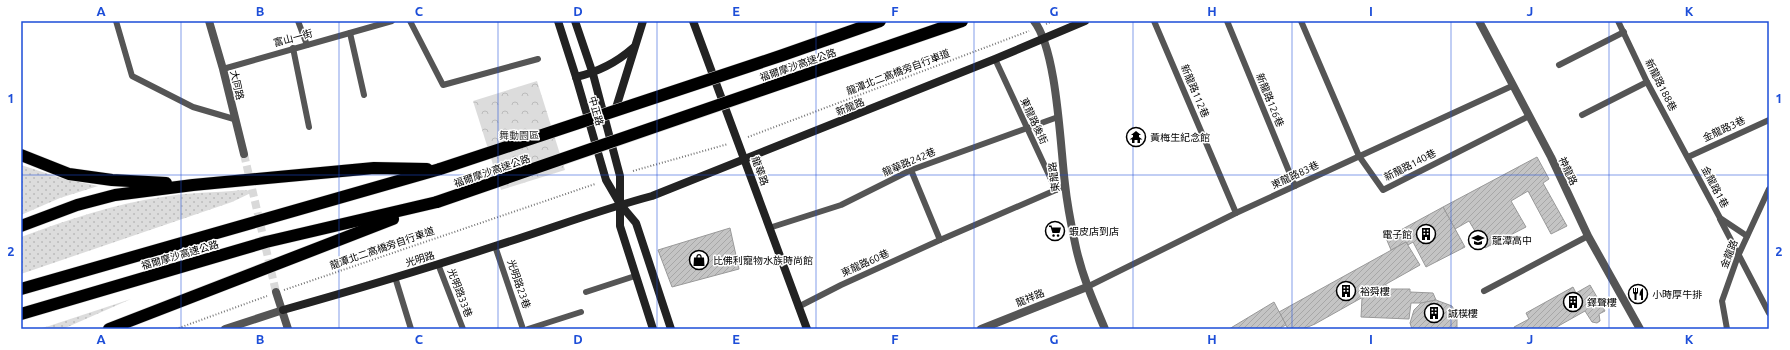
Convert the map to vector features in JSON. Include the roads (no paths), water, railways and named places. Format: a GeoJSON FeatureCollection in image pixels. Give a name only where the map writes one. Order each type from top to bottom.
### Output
{"type":"FeatureCollection","features":[{"type":"Feature","properties":{"kind":"highway","name":"福爾摩沙高速公路"},"geometry":{"type":"LineString","coordinates":[[21,289],[440,169],[783,55],[880,21]]}},
{"type":"Feature","properties":{"kind":"highway","name":"福爾摩沙高速公路"},"geometry":{"type":"LineString","coordinates":[[21,314],[266,242],[437,202],[962,21]]}},
{"type":"Feature","properties":{"kind":"highway"},"geometry":{"type":"LineString","coordinates":[[21,155],[69,174],[112,180],[193,185]]}},
{"type":"Feature","properties":{"kind":"highway"},"geometry":{"type":"LineString","coordinates":[[21,226],[77,205],[115,195],[193,185],[374,168],[440,169]]}},
{"type":"Feature","properties":{"kind":"highway"},"geometry":{"type":"LineString","coordinates":[[109,329],[437,202]]}},
{"type":"Feature","properties":{"kind":"street","name":"大同路"},"geometry":{"type":"LineString","coordinates":[[209,21],[223,69],[244,154]]}},
{"type":"Feature","properties":{"kind":"street","name":"中正路"},"geometry":{"type":"LineString","coordinates":[[558,21],[606,180],[620,204],[636,223],[671,329]]}},
{"type":"Feature","properties":{"kind":"street","name":"中正路"},"geometry":{"type":"LineString","coordinates":[[575,21],[593,74],[620,176],[620,226],[653,329]]}},
{"type":"Feature","properties":{"kind":"street"},"geometry":{"type":"LineString","coordinates":[[590,126],[605,120],[615,111],[633,48],[643,21]]}},
{"type":"Feature","properties":{"kind":"street","name":"龍華路"},"geometry":{"type":"LineString","coordinates":[[692,21],[807,329]]}},
{"type":"Feature","properties":{"kind":"street","name":"新龍路"},"geometry":{"type":"LineString","coordinates":[[620,204],[652,196],[745,160],[995,60],[1085,21]]}},
{"type":"Feature","properties":{"kind":"street","name":"神龍路"},"geometry":{"type":"LineString","coordinates":[[1479,21],[1512,86],[1551,157],[1588,236],[1640,329]]}},
{"type":"Feature","properties":{"kind":"street","name":"東龍路"},"geometry":{"type":"LineString","coordinates":[[1037,24],[1049,56],[1058,117],[1065,186],[1075,245],[1087,286],[1105,329]]}},
{"type":"Feature","properties":{"kind":"street"},"geometry":{"type":"LineString","coordinates":[[576,77],[593,74],[621,59],[633,48]]}},
{"type":"Feature","properties":{"kind":"street","name":"光明路"},"geometry":{"type":"LineString","coordinates":[[226,329],[282,310],[495,246],[620,204]]}},
{"type":"Feature","properties":{"kind":"street","name":"龍祥路"},"geometry":{"type":"LineString","coordinates":[[981,329],[1087,286]]}},
{"type":"Feature","properties":{"kind":"street"},"geometry":{"type":"LineString","coordinates":[[276,292],[288,329]]}},
{"type":"Feature","properties":{"kind":"lane"},"geometry":{"type":"LineString","coordinates":[[116,21],[132,76],[193,107],[234,118]]}},
{"type":"Feature","properties":{"kind":"lane"},"geometry":{"type":"LineString","coordinates":[[298,21],[307,45]]}},
{"type":"Feature","properties":{"kind":"lane","name":"富山一街"},"geometry":{"type":"LineString","coordinates":[[223,69],[392,21]]}},
{"type":"Feature","properties":{"kind":"lane"},"geometry":{"type":"LineString","coordinates":[[410,21],[443,85],[538,59]]}},
{"type":"Feature","properties":{"kind":"lane","name":"新龍路112巷"},"geometry":{"type":"LineString","coordinates":[[1154,21],[1236,213]]}},
{"type":"Feature","properties":{"kind":"lane","name":"新龍路126巷"},"geometry":{"type":"LineString","coordinates":[[1227,21],[1295,186]]}},
{"type":"Feature","properties":{"kind":"lane","name":"新龍路140巷"},"geometry":{"type":"LineString","coordinates":[[1301,21],[1359,156],[1383,190],[1529,116]]}},
{"type":"Feature","properties":{"kind":"lane","name":"新龍路188巷"},"geometry":{"type":"LineString","coordinates":[[1618,21],[1647,82],[1688,157]]}},
{"type":"Feature","properties":{"kind":"lane"},"geometry":{"type":"LineString","coordinates":[[1559,65],[1624,32]]}},
{"type":"Feature","properties":{"kind":"lane"},"geometry":{"type":"LineString","coordinates":[[350,33],[364,95]]}},
{"type":"Feature","properties":{"kind":"lane"},"geometry":{"type":"LineString","coordinates":[[293,48],[309,127]]}},
{"type":"Feature","properties":{"kind":"lane","name":"東龍路後街"},"geometry":{"type":"LineString","coordinates":[[995,60],[1056,190]]}},
{"type":"Feature","properties":{"kind":"lane"},"geometry":{"type":"LineString","coordinates":[[1582,115],[1647,82]]}},
{"type":"Feature","properties":{"kind":"lane","name":"東龍路83巷"},"geometry":{"type":"LineString","coordinates":[[1087,286],[1236,213],[1512,86]]}},
{"type":"Feature","properties":{"kind":"lane","name":"龍華路242巷"},"geometry":{"type":"LineString","coordinates":[[770,228],[841,205],[911,170],[1058,117]]}},
{"type":"Feature","properties":{"kind":"lane","name":"金龍路3巷"},"geometry":{"type":"LineString","coordinates":[[1688,157],[1769,120]]}},
{"type":"Feature","properties":{"kind":"lane","name":"金龍路1巷"},"geometry":{"type":"LineString","coordinates":[[1688,157],[1720,218],[1747,236]]}},
{"type":"Feature","properties":{"kind":"lane"},"geometry":{"type":"LineString","coordinates":[[911,170],[940,240]]}},
{"type":"Feature","properties":{"kind":"lane","name":"東龍路60巷"},"geometry":{"type":"LineString","coordinates":[[798,307],[841,285],[940,240],[1065,186]]}},
{"type":"Feature","properties":{"kind":"lane","name":"金龍路"},"geometry":{"type":"LineString","coordinates":[[1727,329],[1722,301],[1738,256],[1769,189]]}},
{"type":"Feature","properties":{"kind":"lane"},"geometry":{"type":"LineString","coordinates":[[1720,218],[1738,256],[1769,313]]}},
{"type":"Feature","properties":{"kind":"lane"},"geometry":{"type":"LineString","coordinates":[[1484,291],[1588,236]]}},
{"type":"Feature","properties":{"kind":"lane","name":"光明路23巷"},"geometry":{"type":"LineString","coordinates":[[495,246],[523,329]]}},
{"type":"Feature","properties":{"kind":"lane","name":"光明路33巷"},"geometry":{"type":"LineString","coordinates":[[438,264],[463,329]]}},
{"type":"Feature","properties":{"kind":"lane"},"geometry":{"type":"LineString","coordinates":[[586,292],[635,276]]}},
{"type":"Feature","properties":{"kind":"lane"},"geometry":{"type":"LineString","coordinates":[[395,277],[411,329]]}},
{"type":"Feature","properties":{"kind":"lane"},"geometry":{"type":"LineString","coordinates":[[528,329],[581,312]]}},
{"type":"Feature","properties":{"kind":"tunnel"},"geometry":{"type":"LineString","coordinates":[[244,154],[276,292]]}},
{"type":"Feature","properties":{"kind":"place","name":"黃梅生紀念館"},"geometry":{"type":"Point","coordinates":[1136,137]}},
{"type":"Feature","properties":{"kind":"place","name":"蝦皮店到店"},"geometry":{"type":"Point","coordinates":[1055,231]}},
{"type":"Feature","properties":{"kind":"place","name":"電子館"},"geometry":{"type":"Point","coordinates":[1426,234]}},
{"type":"Feature","properties":{"kind":"place","name":"龍潭高中"},"geometry":{"type":"Point","coordinates":[1478,240]}},
{"type":"Feature","properties":{"kind":"place","name":"比佛利寵物水族時尚館"},"geometry":{"type":"Point","coordinates":[699,260]}},
{"type":"Feature","properties":{"kind":"place","name":"裕舜樓"},"geometry":{"type":"Point","coordinates":[1346,291]}},
{"type":"Feature","properties":{"kind":"place","name":"小時厚牛排"},"geometry":{"type":"Point","coordinates":[1638,294]}},
{"type":"Feature","properties":{"kind":"place","name":"鐸聲樓"},"geometry":{"type":"Point","coordinates":[1573,302]}},
{"type":"Feature","properties":{"kind":"place","name":"誠樸樓"},"geometry":{"type":"Point","coordinates":[1434,313]}},
{"type":"Feature","properties":{"kind":"park label","name":"舞動園區"},"geometry":{"type":"Point","coordinates":[519,135]}}]}
